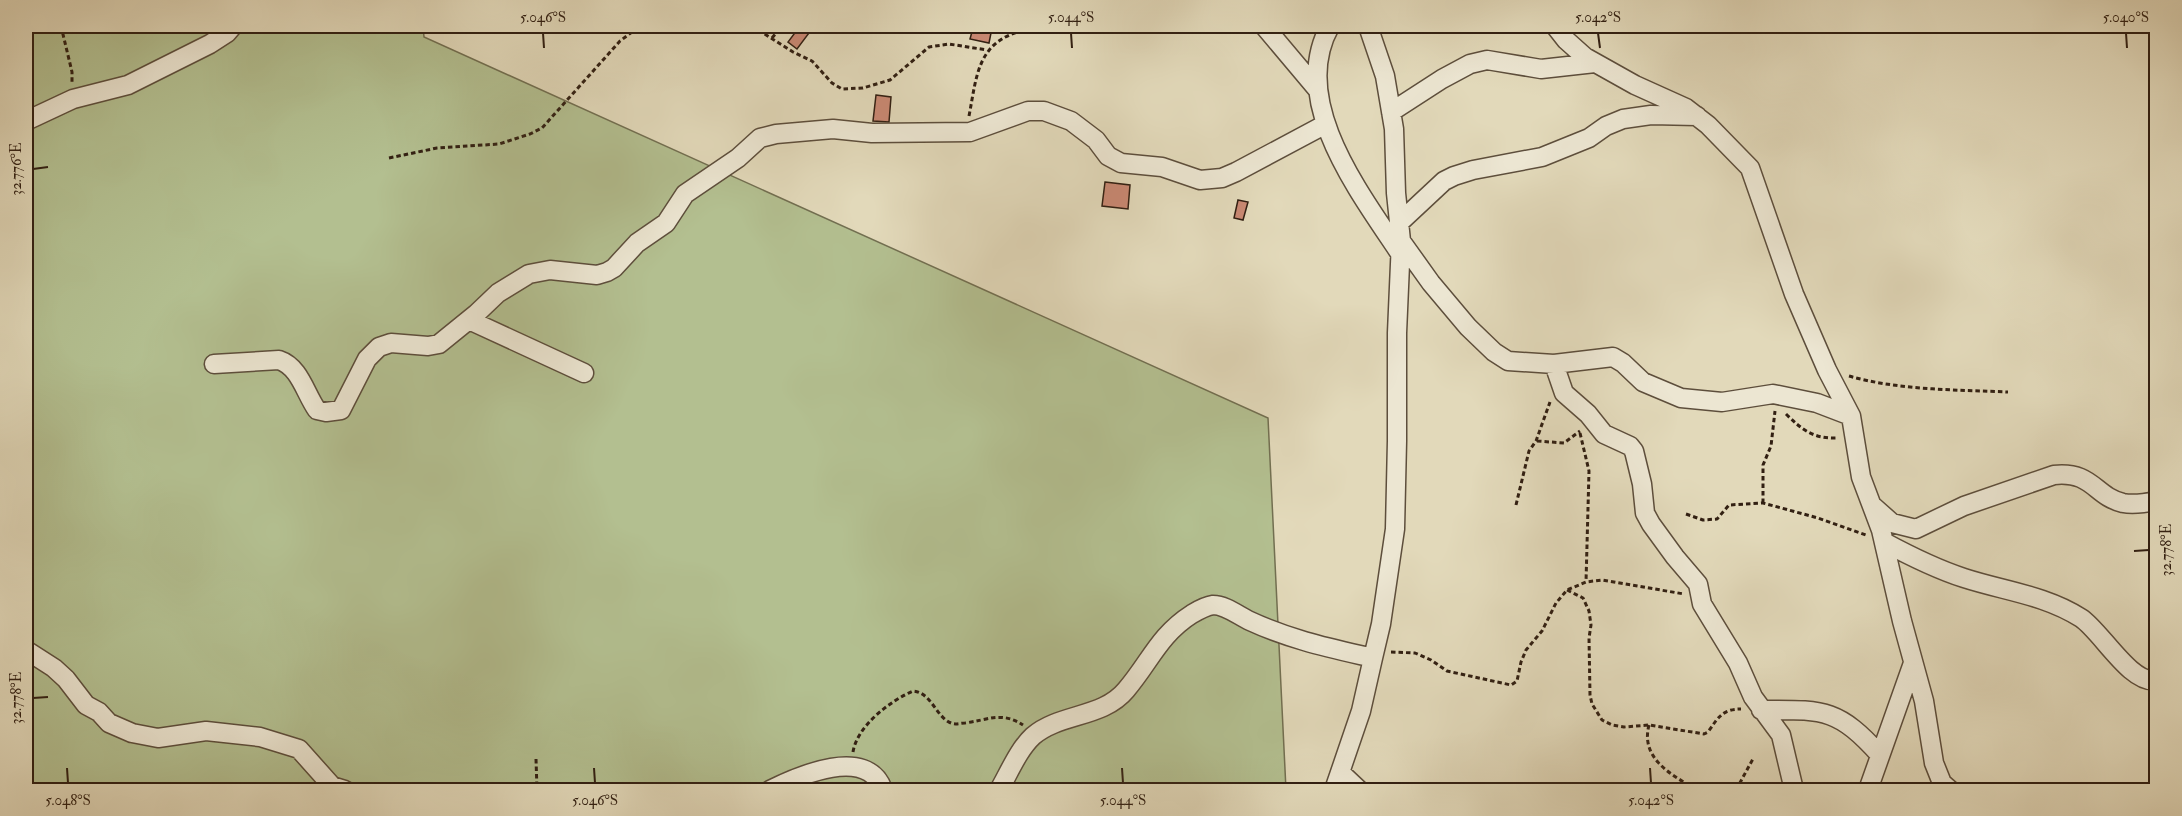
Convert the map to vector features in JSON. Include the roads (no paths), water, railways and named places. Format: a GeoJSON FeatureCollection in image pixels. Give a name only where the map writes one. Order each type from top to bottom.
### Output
{"type":"FeatureCollection","features":[{"type":"Feature","properties":{"kind":"street"},"geometry":{"type":"LineString","coordinates":[[26,122],[73,99],[128,85],[182,60],[227,33],[233,26]]}},
{"type":"Feature","properties":{"kind":"street"},"geometry":{"type":"LineString","coordinates":[[1264,26],[1317,89]]}},
{"type":"Feature","properties":{"kind":"street"},"geometry":{"type":"LineString","coordinates":[[1330,26],[1319,52],[1316,72],[1317,89],[1326,124],[1334,142],[1364,198],[1401,248],[1468,327],[1494,352],[1508,361],[1554,364],[1613,357],[1643,382],[1681,398],[1722,402],[1773,394],[1817,403],[1851,416]]}},
{"type":"Feature","properties":{"kind":"street"},"geometry":{"type":"LineString","coordinates":[[1335,790],[1361,711],[1374,655],[1395,530],[1397,333],[1401,248],[1394,129],[1385,76],[1368,26]]}},
{"type":"Feature","properties":{"kind":"street"},"geometry":{"type":"LineString","coordinates":[[1560,28],[1585,57],[1635,85],[1686,108],[1697,116],[1750,168],[1794,294],[1827,370],[1851,416],[1861,477],[1884,542],[1924,701],[1934,764],[1946,788]]}},
{"type":"Feature","properties":{"kind":"street"},"geometry":{"type":"LineString","coordinates":[[1391,112],[1470,64],[1487,60],[1541,69],[1595,63]]}},
{"type":"Feature","properties":{"kind":"street"},"geometry":{"type":"LineString","coordinates":[[214,364],[279,360],[288,363],[294,369],[317,410],[336,411],[345,405],[367,359],[379,347],[391,343],[428,346],[439,344],[498,293],[529,274],[550,270],[597,275],[614,268],[629,250],[666,224],[686,194],[738,158],[760,138],[776,134],[833,129],[872,133],[966,132],[985,128],[1028,111],[1044,111],[1071,121],[1096,140],[1108,156],[1121,163],[1162,167],[1200,180],[1222,178],[1236,172],[1326,124]]}},
{"type":"Feature","properties":{"kind":"street"},"geometry":{"type":"LineString","coordinates":[[1399,223],[1444,181],[1454,176],[1473,170],[1542,157],[1589,138],[1606,126],[1623,119],[1651,116],[1697,116]]}},
{"type":"Feature","properties":{"kind":"street"},"geometry":{"type":"LineString","coordinates":[[469,320],[584,373]]}},
{"type":"Feature","properties":{"kind":"street"},"geometry":{"type":"LineString","coordinates":[[1554,364],[1564,393],[1586,425],[1632,448],[1642,484],[1645,513],[1669,549],[1698,584],[1705,607],[1738,663],[1753,697],[1781,735],[1794,790]]}},
{"type":"Feature","properties":{"kind":"street"},"geometry":{"type":"LineString","coordinates":[[1872,506],[1892,523],[1916,529],[1964,506],[2062,474],[2079,476],[2122,503],[2157,501]]}},
{"type":"Feature","properties":{"kind":"street"},"geometry":{"type":"LineString","coordinates":[[1884,542],[1928,565],[1965,578],[2046,600],[2083,619],[2141,678],[2157,680]]}},
{"type":"Feature","properties":{"kind":"street"},"geometry":{"type":"LineString","coordinates":[[999,790],[1022,750],[1033,736],[1045,729],[1109,705],[1125,691],[1175,624],[1198,610],[1213,605],[1225,608],[1249,621],[1296,640],[1374,655]]}},
{"type":"Feature","properties":{"kind":"street"},"geometry":{"type":"LineString","coordinates":[[26,650],[54,668],[66,679],[86,705],[99,712],[109,723],[132,733],[158,738],[206,731],[260,737],[299,749],[332,786],[345,790]]}},
{"type":"Feature","properties":{"kind":"street"},"geometry":{"type":"LineString","coordinates":[[1868,790],[1913,663]]}},
{"type":"Feature","properties":{"kind":"street"},"geometry":{"type":"LineString","coordinates":[[1761,710],[1810,710],[1833,715],[1850,725],[1880,755]]}},
{"type":"Feature","properties":{"kind":"street"},"geometry":{"type":"LineString","coordinates":[[770,790],[810,772],[851,768],[866,770],[880,782],[883,790]]}},
{"type":"Feature","properties":{"kind":"street"},"geometry":{"type":"LineString","coordinates":[[1341,773],[1359,790]]}}]}
